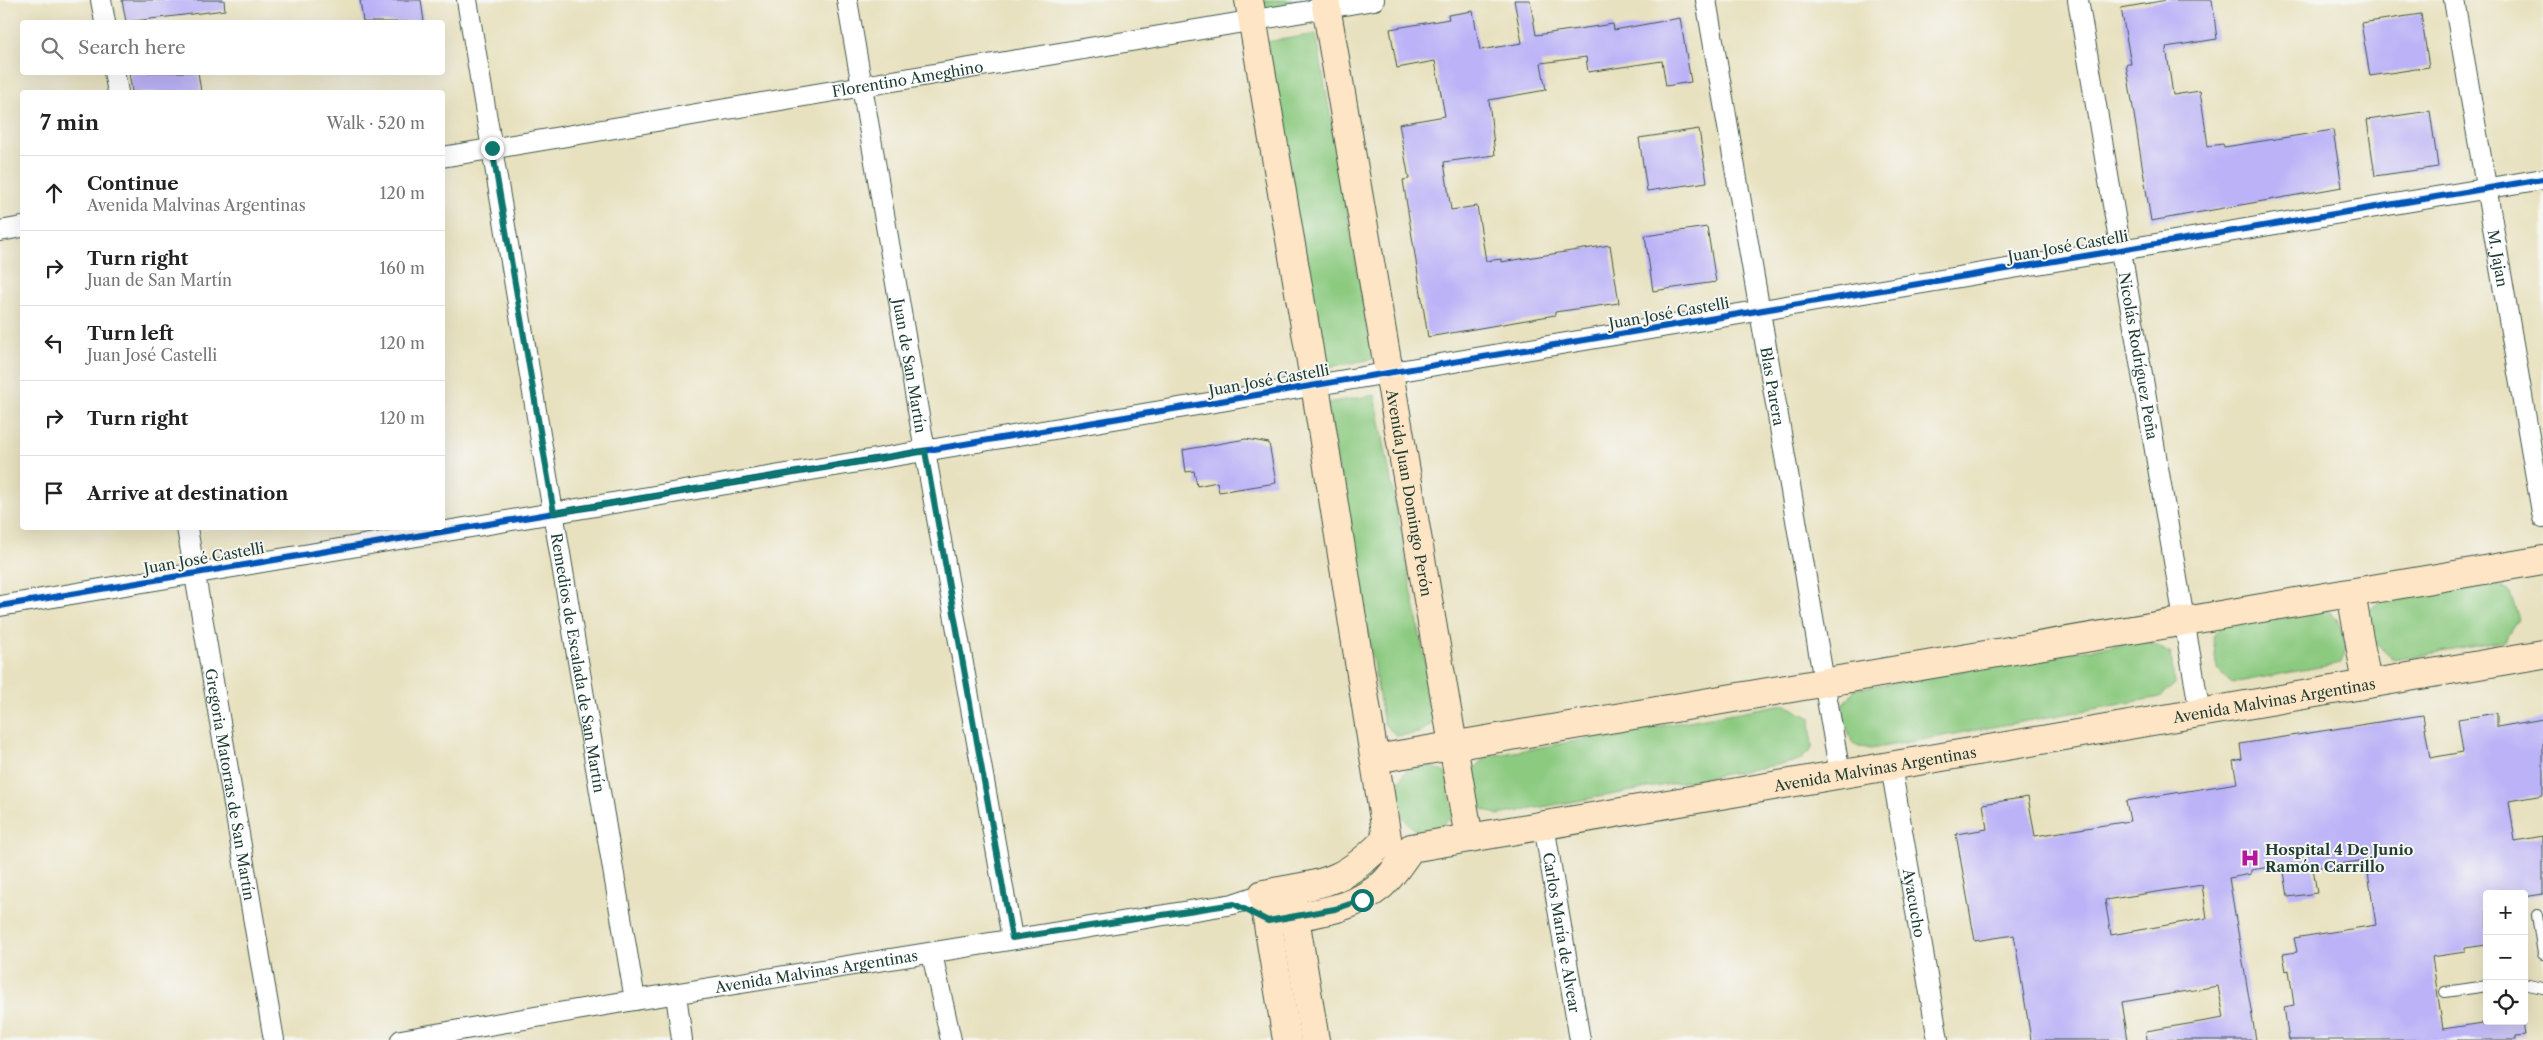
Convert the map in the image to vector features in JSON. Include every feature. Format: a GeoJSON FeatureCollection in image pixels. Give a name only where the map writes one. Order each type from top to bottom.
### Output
{"type":"FeatureCollection","features":[{"type":"Feature","properties":{"kind":"main road","name":"Avenida Juan Domingo Perón"},"geometry":{"type":"LineString","coordinates":[[1326,4],[1469,838]]}},
{"type":"Feature","properties":{"kind":"main road"},"geometry":{"type":"LineString","coordinates":[[1251,10],[1315,385],[1375,759],[2543,560]]}},
{"type":"Feature","properties":{"kind":"main road"},"geometry":{"type":"LineString","coordinates":[[2351,592],[2367,684]]}},
{"type":"Feature","properties":{"kind":"main road","name":"Avenida Malvinas Argentinas"},"geometry":{"type":"LineString","coordinates":[[1268,921],[1335,909],[1362,900],[1383,883],[1411,848],[2543,654]]}},
{"type":"Feature","properties":{"kind":"main road","name":"Avenida Malvinas Argentinas"},"geometry":{"type":"LineString","coordinates":[[1263,894],[1324,884],[1346,874],[1367,858],[1387,838],[1375,759]]}},
{"type":"Feature","properties":{"kind":"main road"},"geometry":{"type":"LineString","coordinates":[[1290,890],[1315,1040]]}},
{"type":"Feature","properties":{"kind":"main road"},"geometry":{"type":"LineString","coordinates":[[1263,894],[1287,1040]]}},
{"type":"Feature","properties":{"kind":"street"},"geometry":{"type":"LineString","coordinates":[[101,0],[105,20]]}},
{"type":"Feature","properties":{"kind":"street","name":"Remedios de Escalada de San Martín"},"geometry":{"type":"LineString","coordinates":[[467,0],[635,1000]]}},
{"type":"Feature","properties":{"kind":"street","name":"Juan de San Martín"},"geometry":{"type":"LineString","coordinates":[[847,0],[1012,938]]}},
{"type":"Feature","properties":{"kind":"street","name":"Florentino Ameghino"},"geometry":{"type":"LineString","coordinates":[[445,156],[862,86],[1251,10],[1374,0]]}},
{"type":"Feature","properties":{"kind":"street","name":"Blas Parera"},"geometry":{"type":"LineString","coordinates":[[1706,0],[1840,774]]}},
{"type":"Feature","properties":{"kind":"street","name":"Nicolás Rodríguez Peña"},"geometry":{"type":"LineString","coordinates":[[2078,0],[2200,712]]}},
{"type":"Feature","properties":{"kind":"street","name":"M. Jajan"},"geometry":{"type":"LineString","coordinates":[[2454,0],[2543,518]]}},
{"type":"Feature","properties":{"kind":"street"},"geometry":{"type":"LineString","coordinates":[[115,75],[118,90]]}},
{"type":"Feature","properties":{"kind":"street","name":"Juan José Castelli"},"geometry":{"type":"LineString","coordinates":[[0,606],[2543,179]]}},
{"type":"Feature","properties":{"kind":"street"},"geometry":{"type":"LineString","coordinates":[[0,231],[20,227]]}},
{"type":"Feature","properties":{"kind":"street","name":"Gregoria Matorras de San Martín"},"geometry":{"type":"LineString","coordinates":[[187,530],[274,1040]]}},
{"type":"Feature","properties":{"kind":"street","name":"Ayacucho"},"geometry":{"type":"LineString","coordinates":[[1890,766],[1938,1040]]}},
{"type":"Feature","properties":{"kind":"street","name":"Carlos María de Alvear"},"geometry":{"type":"LineString","coordinates":[[1544,825],[1580,1040]]}},
{"type":"Feature","properties":{"kind":"street","name":"Avenida Malvinas Argentinas"},"geometry":{"type":"LineString","coordinates":[[401,1040],[635,1000],[932,954],[1012,938],[1234,904],[1263,894]]}},
{"type":"Feature","properties":{"kind":"street"},"geometry":{"type":"LineString","coordinates":[[1234,904],[1268,921]]}},
{"type":"Feature","properties":{"kind":"street"},"geometry":{"type":"LineString","coordinates":[[932,954],[951,1040]]}},
{"type":"Feature","properties":{"kind":"street"},"geometry":{"type":"LineString","coordinates":[[676,994],[682,1040]]}},
{"type":"Feature","properties":{"kind":"lane"},"geometry":{"type":"LineString","coordinates":[[2537,915],[2543,954]]}},
{"type":"Feature","properties":{"kind":"lane"},"geometry":{"type":"LineString","coordinates":[[2528,985],[2543,988]]}},
{"type":"Feature","properties":{"kind":"lane"},"geometry":{"type":"LineString","coordinates":[[2445,992],[2483,987]]}},
{"type":"Feature","properties":{"kind":"green space"},"geometry":{"type":"Polygon","coordinates":[[[1262,0],[1313,0],[1313,1],[1264,10],[1262,0]]]}},
{"type":"Feature","properties":{"kind":"green space"},"geometry":{"type":"Polygon","coordinates":[[[1316,34],[1373,359],[1323,368],[1267,42],[1316,34]]]}},
{"type":"Feature","properties":{"kind":"green space"},"geometry":{"type":"Polygon","coordinates":[[[1375,395],[1436,721],[1418,733],[1397,736],[1384,724],[1327,403],[1375,395]]]}},
{"type":"Feature","properties":{"kind":"green space"},"geometry":{"type":"Polygon","coordinates":[[[2488,579],[2510,593],[2519,619],[2505,641],[2394,660],[2375,643],[2367,612],[2385,597],[2488,579]]]}},
{"type":"Feature","properties":{"kind":"green space"},"geometry":{"type":"Polygon","coordinates":[[[2323,606],[2337,619],[2347,646],[2341,663],[2232,683],[2217,669],[2213,636],[2227,622],[2323,606]]]}},
{"type":"Feature","properties":{"kind":"green space"},"geometry":{"type":"Polygon","coordinates":[[[2145,640],[2171,654],[2174,685],[2160,697],[1870,749],[1853,744],[1840,710],[1855,689],[2145,640]]]}},
{"type":"Feature","properties":{"kind":"green space"},"geometry":{"type":"Polygon","coordinates":[[[1784,704],[1810,718],[1812,749],[1799,761],[1498,815],[1478,807],[1470,774],[1486,757],[1784,704]]]}},
{"type":"Feature","properties":{"kind":"green space"},"geometry":{"type":"Polygon","coordinates":[[[1431,766],[1447,774],[1453,816],[1436,831],[1416,832],[1395,809],[1394,788],[1408,768],[1431,766]]]}},
{"type":"Feature","properties":{"kind":"green space"},"geometry":{"type":"Polygon","coordinates":[[[1367,873],[1373,876],[1361,892],[1305,906],[1301,897],[1353,885],[1367,873]]]}},
{"type":"Feature","properties":{"kind":"building"},"geometry":{"type":"Polygon","coordinates":[[[122,0],[224,0],[225,10],[142,20],[126,20],[122,0]]]}},
{"type":"Feature","properties":{"kind":"building"},"geometry":{"type":"Polygon","coordinates":[[[360,0],[421,0],[424,20],[363,20],[360,0]]]}},
{"type":"Feature","properties":{"kind":"building"},"geometry":{"type":"Polygon","coordinates":[[[1514,0],[1530,0],[1536,35],[1613,24],[1614,30],[1680,18],[1691,82],[1666,86],[1662,61],[1588,72],[1586,57],[1541,63],[1546,90],[1489,100],[1495,155],[1444,162],[1451,210],[1477,206],[1486,261],[1501,259],[1501,262],[1610,245],[1619,303],[1555,312],[1555,315],[1428,337],[1403,180],[1409,179],[1399,124],[1445,116],[1435,61],[1397,68],[1390,29],[1449,19],[1448,15],[1473,11],[1480,50],[1522,43],[1514,0]]]}},
{"type":"Feature","properties":{"kind":"building"},"geometry":{"type":"Polygon","coordinates":[[[2167,0],[2212,0],[2217,39],[2166,47],[2173,95],[2200,91],[2208,146],[2223,144],[2224,147],[2333,130],[2342,187],[2151,221],[2126,64],[2131,64],[2121,8],[2167,0]]]}},
{"type":"Feature","properties":{"kind":"building"},"geometry":{"type":"Polygon","coordinates":[[[2421,14],[2429,67],[2370,76],[2361,23],[2421,14]]]}},
{"type":"Feature","properties":{"kind":"building"},"geometry":{"type":"Polygon","coordinates":[[[129,75],[198,75],[201,90],[132,90],[129,75]]]}},
{"type":"Feature","properties":{"kind":"building"},"geometry":{"type":"Polygon","coordinates":[[[2430,111],[2438,167],[2375,176],[2367,120],[2430,111]]]}},
{"type":"Feature","properties":{"kind":"building"},"geometry":{"type":"Polygon","coordinates":[[[1699,129],[1707,182],[1647,191],[1639,138],[1699,129]]]}},
{"type":"Feature","properties":{"kind":"building"},"geometry":{"type":"Polygon","coordinates":[[[1707,227],[1716,282],[1653,291],[1645,236],[1707,227]]]}},
{"type":"Feature","properties":{"kind":"building"},"geometry":{"type":"Polygon","coordinates":[[[1246,439],[1269,443],[1276,483],[1219,492],[1217,482],[1197,486],[1194,471],[1186,472],[1183,450],[1246,439]]]}},
{"type":"Feature","properties":{"kind":"building","name":"Hospital 4 De Junio Ramón Carrillo"},"geometry":{"type":"Polygon","coordinates":[[[2497,713],[2497,727],[2543,719],[2543,795],[2509,801],[2515,841],[2543,836],[2543,894],[2528,896],[2528,890],[2483,890],[2483,946],[2465,948],[2465,952],[2432,957],[2443,1029],[2483,1023],[2483,1025],[2524,1025],[2525,1036],[2516,1037],[2516,1040],[2289,1040],[2284,1007],[2294,1005],[2289,970],[2286,971],[2283,954],[2297,952],[2294,938],[2376,925],[2366,860],[2313,868],[2317,893],[2288,897],[2283,865],[2251,870],[2251,874],[2229,878],[2256,1040],[2147,1040],[2146,1031],[2224,1018],[2218,986],[2122,1002],[2128,1040],[2031,1040],[2014,935],[1975,941],[1956,834],[1987,829],[1983,804],[2028,797],[2035,836],[2130,821],[2126,801],[2237,783],[2233,761],[2242,759],[2240,744],[2423,715],[2430,758],[2463,752],[2458,719],[2497,713]],[[2202,885],[2105,900],[2111,935],[2207,918],[2202,885]]]}},
{"type":"Feature","properties":{"kind":"cycle path"},"geometry":{"type":"LineString","coordinates":[[0,606],[2543,179]]}},
{"type":"Feature","properties":{"kind":"place","name":"Hospital 4 De Junio Ramón Carrillo"},"geometry":{"type":"Point","coordinates":[2250,858]}},
{"type":"Feature","properties":{"kind":"route"},"geometry":{"type":"LineString","coordinates":[[492,148],[554,513],[925,451],[1012,938],[1234,904],[1268,921],[1335,909],[1362,900]]}}]}
